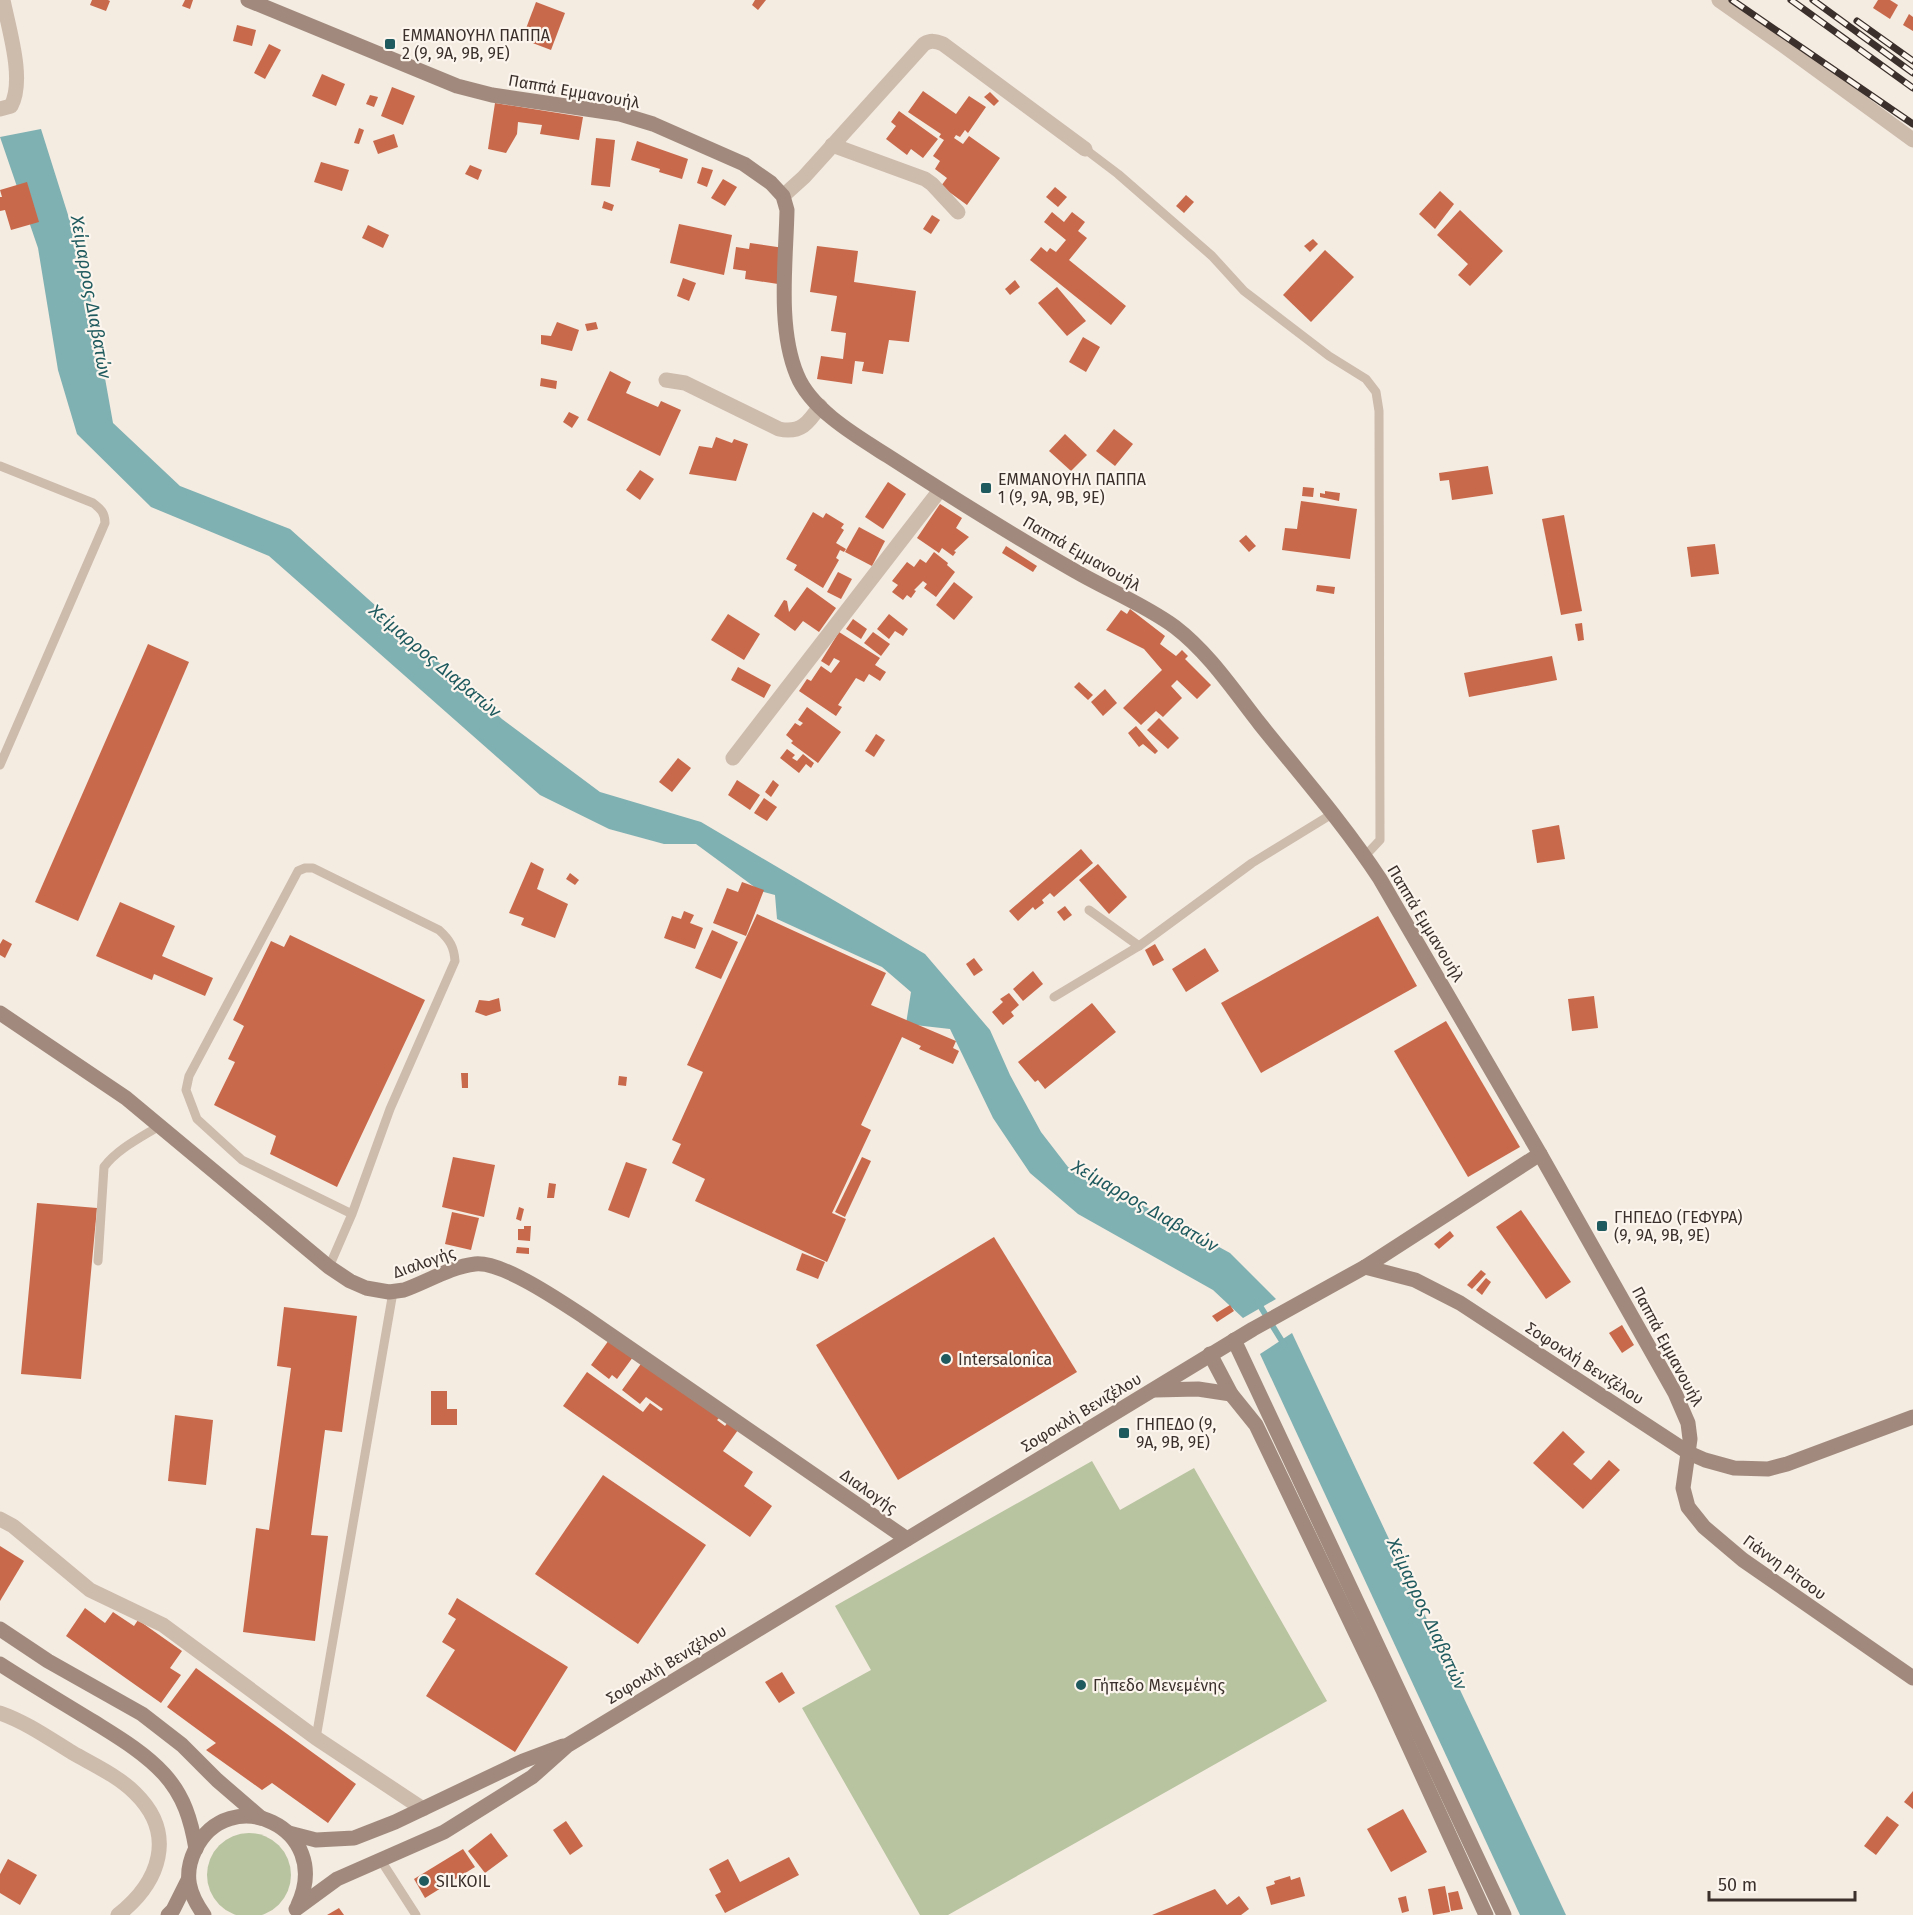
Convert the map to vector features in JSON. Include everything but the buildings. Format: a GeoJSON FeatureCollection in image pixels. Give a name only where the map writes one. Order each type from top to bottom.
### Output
{"type":"FeatureCollection","features":[{"type":"Feature","properties":{"kind":"street"},"geometry":{"type":"LineString","coordinates":[[0,109],[11,106],[16,96],[18,79],[3,0]]}},
{"type":"Feature","properties":{"kind":"street","name":"Παππά Εμμανουήλ"},"geometry":{"type":"LineString","coordinates":[[248,0],[457,86],[492,95],[620,114],[653,124],[744,164],[771,183],[783,196],[787,210],[785,329],[788,348],[798,378],[808,394],[846,428],[940,490],[1075,572],[1163,619],[1180,631],[1225,680],[1365,856],[1405,920],[1675,1393],[1688,1423],[1689,1453]]}},
{"type":"Feature","properties":{"kind":"street"},"geometry":{"type":"LineString","coordinates":[[1719,0],[1913,140]]}},
{"type":"Feature","properties":{"kind":"street"},"geometry":{"type":"LineString","coordinates":[[783,196],[924,44],[934,41],[943,44],[1085,149]]}},
{"type":"Feature","properties":{"kind":"street"},"geometry":{"type":"LineString","coordinates":[[832,145],[924,179],[932,184],[958,212]]}},
{"type":"Feature","properties":{"kind":"street"},"geometry":{"type":"LineString","coordinates":[[666,380],[685,383],[779,429],[788,431],[795,430],[810,421],[820,406]]}},
{"type":"Feature","properties":{"kind":"street"},"geometry":{"type":"LineString","coordinates":[[733,758],[940,490]]}},
{"type":"Feature","properties":{"kind":"street","name":"Διαλογής"},"geometry":{"type":"LineString","coordinates":[[0,1014],[126,1098],[329,1267],[357,1285],[373,1290],[393,1292],[471,1265],[486,1264],[504,1271],[553,1297],[591,1322],[907,1539]]}},
{"type":"Feature","properties":{"kind":"street"},"geometry":{"type":"LineString","coordinates":[[1365,1267],[1540,1154]]}},
{"type":"Feature","properties":{"kind":"street","name":"Σοφοκλή Βενιζέλου"},"geometry":{"type":"LineString","coordinates":[[294,1912],[337,1879],[444,1832],[532,1777],[568,1744],[1210,1354],[1365,1267],[1416,1280],[1451,1298],[1689,1453],[1734,1468],[1768,1469],[1787,1464],[1913,1417]]}},
{"type":"Feature","properties":{"kind":"street"},"geometry":{"type":"LineString","coordinates":[[1234,1340],[1504,1915]]}},
{"type":"Feature","properties":{"kind":"street"},"geometry":{"type":"LineString","coordinates":[[1210,1354],[1231,1394],[1256,1425],[1383,1690],[1486,1915]]}},
{"type":"Feature","properties":{"kind":"street"},"geometry":{"type":"LineString","coordinates":[[1152,1390],[1198,1389],[1231,1394]]}},
{"type":"Feature","properties":{"kind":"street","name":"Γιάννη Ρίτσου"},"geometry":{"type":"LineString","coordinates":[[1689,1453],[1683,1494],[1688,1507],[1704,1527],[1768,1578],[1913,1678]]}},
{"type":"Feature","properties":{"kind":"street"},"geometry":{"type":"LineString","coordinates":[[0,1519],[90,1590],[163,1625],[316,1738],[423,1809]]}},
{"type":"Feature","properties":{"kind":"street"},"geometry":{"type":"LineString","coordinates":[[0,1629],[48,1661],[142,1714],[182,1745],[217,1780],[261,1818]]}},
{"type":"Feature","properties":{"kind":"street"},"geometry":{"type":"LineString","coordinates":[[0,1664],[147,1757],[165,1774],[179,1794],[190,1818],[196,1849]]}},
{"type":"Feature","properties":{"kind":"street"},"geometry":{"type":"LineString","coordinates":[[0,1713],[26,1725],[116,1778],[134,1791],[148,1806],[157,1823],[160,1841],[158,1858],[145,1888],[130,1906],[118,1915]]}},
{"type":"Feature","properties":{"kind":"street"},"geometry":{"type":"LineString","coordinates":[[204,1915],[193,1899],[188,1880],[190,1859],[199,1841],[214,1827],[232,1818],[253,1816],[261,1818],[273,1822],[289,1833],[316,1840],[354,1838],[395,1822],[523,1761],[568,1744]]}},
{"type":"Feature","properties":{"kind":"street"},"geometry":{"type":"LineString","coordinates":[[289,1833],[301,1850],[306,1870],[305,1890],[294,1912]]}},
{"type":"Feature","properties":{"kind":"street"},"geometry":{"type":"LineString","coordinates":[[168,1915],[173,1910],[188,1880]]}},
{"type":"Feature","properties":{"kind":"lane"},"geometry":{"type":"LineString","coordinates":[[1085,149],[1118,174],[1212,256],[1244,291],[1329,356],[1366,379],[1376,392],[1378,411],[1380,840],[1365,856]]}},
{"type":"Feature","properties":{"kind":"lane"},"geometry":{"type":"LineString","coordinates":[[0,466],[93,503],[101,508],[105,515],[105,523],[0,765]]}},
{"type":"Feature","properties":{"kind":"lane"},"geometry":{"type":"LineString","coordinates":[[1054,997],[1139,946],[1252,863],[1332,814]]}},
{"type":"Feature","properties":{"kind":"lane"},"geometry":{"type":"LineString","coordinates":[[329,1267],[351,1214],[390,1109],[455,962],[454,949],[448,938],[439,930],[313,868],[306,868],[298,871],[189,1076],[186,1090],[197,1119],[242,1160],[351,1214]]}},
{"type":"Feature","properties":{"kind":"lane"},"geometry":{"type":"LineString","coordinates":[[1089,910],[1139,946]]}},
{"type":"Feature","properties":{"kind":"lane"},"geometry":{"type":"LineString","coordinates":[[98,1261],[104,1167],[108,1161],[132,1143],[161,1125]]}},
{"type":"Feature","properties":{"kind":"lane"},"geometry":{"type":"LineString","coordinates":[[316,1738],[393,1292]]}},
{"type":"Feature","properties":{"kind":"lane"},"geometry":{"type":"LineString","coordinates":[[380,1859],[417,1915]]}},
{"type":"Feature","properties":{"kind":"green space","name":"Γήπεδο Μενεμένης"},"geometry":{"type":"Polygon","coordinates":[[[1092,1461],[1120,1510],[1194,1468],[1327,1701],[948,1915],[920,1915],[802,1708],[871,1670],[835,1606],[1092,1461]]]}},
{"type":"Feature","properties":{"kind":"green space"},"geometry":{"type":"Polygon","coordinates":[[[241,1833],[257,1833],[273,1840],[284,1851],[291,1867],[288,1891],[279,1905],[257,1917],[241,1917],[225,1910],[214,1899],[207,1883],[207,1867],[214,1851],[225,1840],[241,1833]]]}},
{"type":"Feature","properties":{"kind":"water"},"geometry":{"type":"Polygon","coordinates":[[[41,129],[86,272],[113,423],[180,486],[290,529],[502,719],[600,792],[701,822],[925,954],[990,1030],[1010,1075],[1041,1132],[1068,1167],[1230,1253],[1276,1299],[1243,1318],[1213,1290],[1078,1214],[1030,1173],[993,1118],[950,1029],[906,1024],[911,992],[882,967],[777,919],[775,895],[760,891],[696,844],[664,844],[609,829],[540,795],[269,556],[151,507],[77,434],[58,370],[38,248],[0,137],[41,129]]]}},
{"type":"Feature","properties":{"kind":"water"},"geometry":{"type":"Polygon","coordinates":[[[1292,1333],[1566,1915],[1520,1915],[1260,1354],[1292,1333]]]}},
{"type":"Feature","properties":{"kind":"waterway","name":"Χείμαρρος Διαβατών"},"geometry":{"type":"LineString","coordinates":[[1257,1301],[1285,1346]]}},
{"type":"Feature","properties":{"kind":"railway"},"geometry":{"type":"LineString","coordinates":[[1732,0],[1913,124]]}},
{"type":"Feature","properties":{"kind":"railway"},"geometry":{"type":"LineString","coordinates":[[1791,0],[1913,88]]}},
{"type":"Feature","properties":{"kind":"railway"},"geometry":{"type":"LineString","coordinates":[[1813,0],[1913,73]]}},
{"type":"Feature","properties":{"kind":"railway"},"geometry":{"type":"LineString","coordinates":[[1857,21],[1913,61]]}},
{"type":"Feature","properties":{"kind":"place","name":"ΕΜΜΑΝΟΥΗΛ ΠΑΠΠΑ 2 (9, 9Α, 9Β, 9Ε)"},"geometry":{"type":"Point","coordinates":[390,44]}},
{"type":"Feature","properties":{"kind":"place","name":"ΕΜΜΑΝΟΥΗΛ ΠΑΠΠΑ 1 (9, 9Α, 9Β, 9Ε)"},"geometry":{"type":"Point","coordinates":[986,488]}},
{"type":"Feature","properties":{"kind":"place","name":"ΓΗΠΕΔΟ (ΓΕΦΥΡΑ) (9, 9Α, 9Β, 9Ε)"},"geometry":{"type":"Point","coordinates":[1602,1226]}},
{"type":"Feature","properties":{"kind":"place","name":"Intersalonica"},"geometry":{"type":"Point","coordinates":[946,1359]}},
{"type":"Feature","properties":{"kind":"place","name":"ΓΗΠΕΔΟ (9, 9Α, 9Β, 9Ε)"},"geometry":{"type":"Point","coordinates":[1124,1433]}},
{"type":"Feature","properties":{"kind":"place","name":"Γήπεδο Μενεμένης"},"geometry":{"type":"Point","coordinates":[1081,1685]}},
{"type":"Feature","properties":{"kind":"place","name":"SILKOIL"},"geometry":{"type":"Point","coordinates":[424,1881]}}]}
